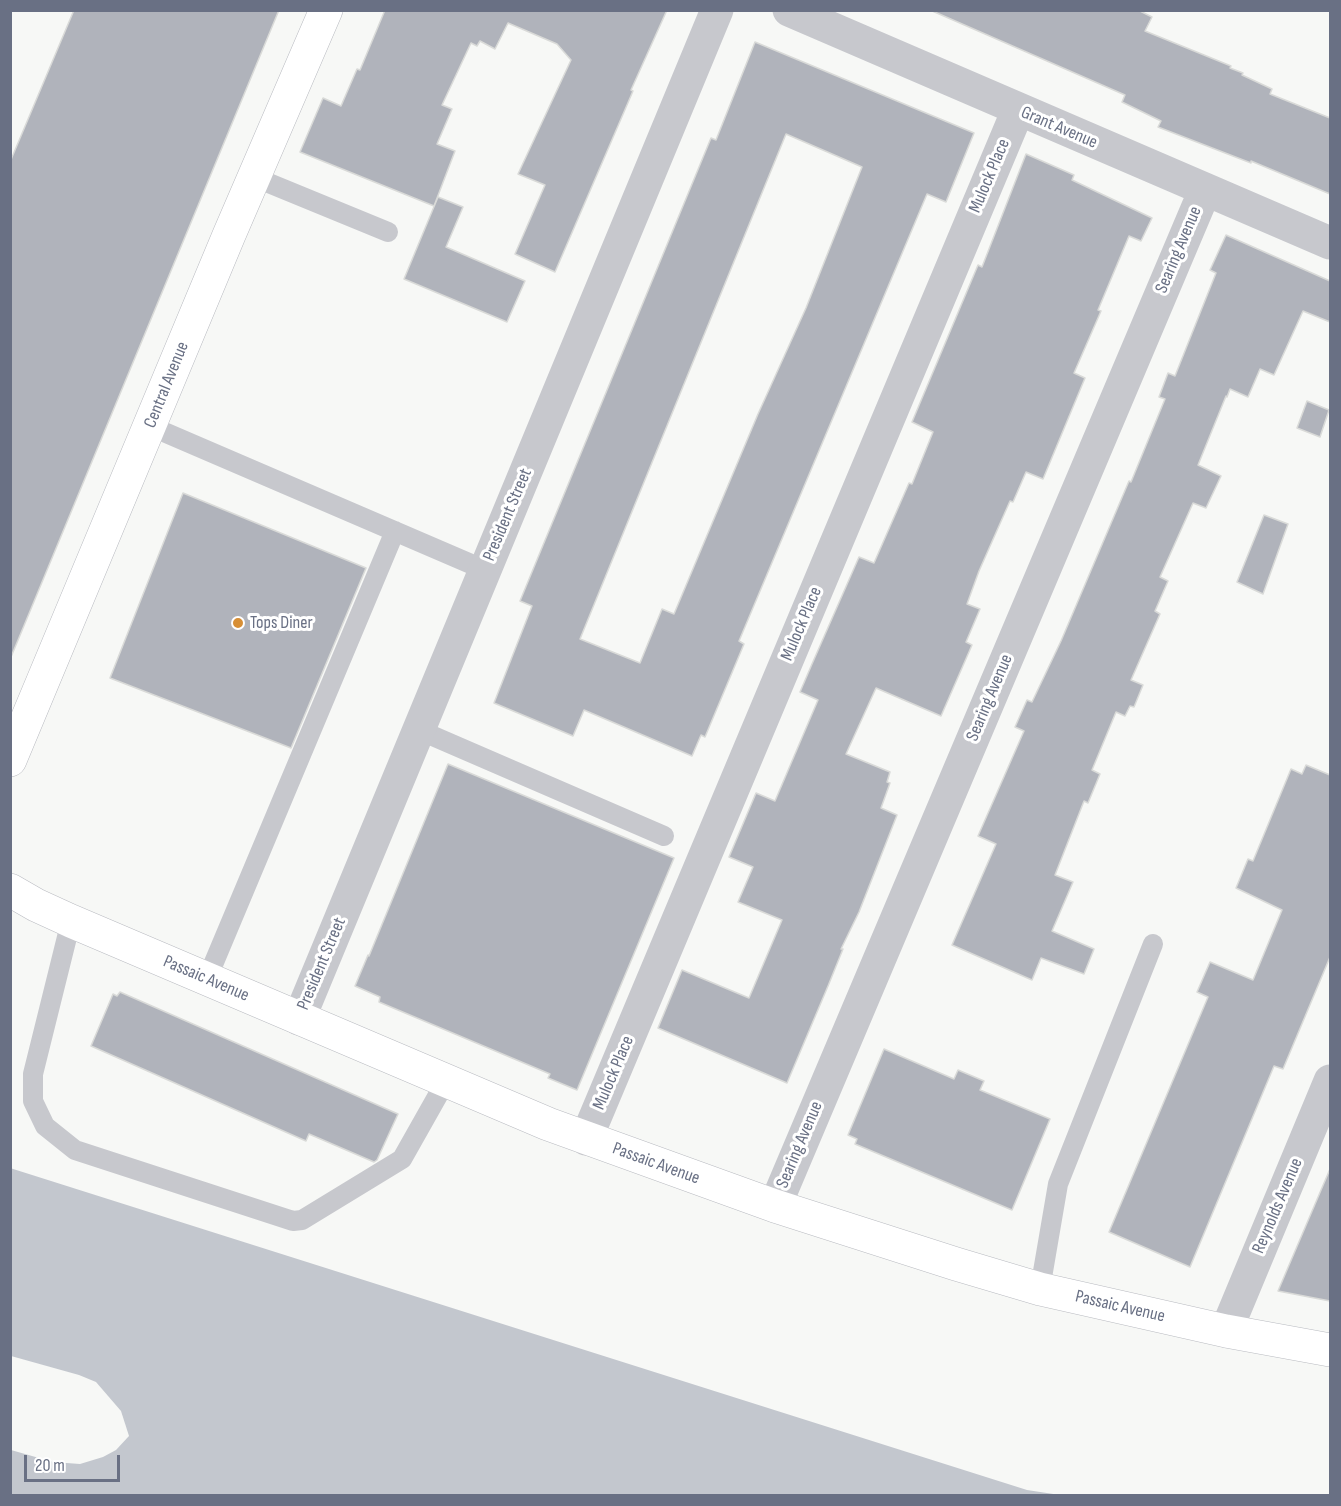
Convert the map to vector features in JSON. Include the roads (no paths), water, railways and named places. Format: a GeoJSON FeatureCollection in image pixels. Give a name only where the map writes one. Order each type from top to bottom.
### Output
{"type":"FeatureCollection","features":[{"type":"Feature","properties":{"kind":"main road","name":"Central Avenue"},"geometry":{"type":"LineString","coordinates":[[10,760],[326,10]]}},
{"type":"Feature","properties":{"kind":"main road","name":"Passaic Avenue"},"geometry":{"type":"LineString","coordinates":[[10,890],[71,921],[586,1139],[775,1206],[1040,1289],[1226,1331],[1330,1350]]}},
{"type":"Feature","properties":{"kind":"street","name":"President Street"},"geometry":{"type":"LineString","coordinates":[[299,1019],[717,10]]}},
{"type":"Feature","properties":{"kind":"street","name":"Grant Avenue"},"geometry":{"type":"LineString","coordinates":[[789,10],[1330,243]]}},
{"type":"Feature","properties":{"kind":"street","name":"Mulock Place"},"geometry":{"type":"LineString","coordinates":[[586,1139],[1018,110]]}},
{"type":"Feature","properties":{"kind":"street","name":"Searing Avenue"},"geometry":{"type":"LineString","coordinates":[[775,1206],[1205,190]]}},
{"type":"Feature","properties":{"kind":"street","name":"Reynolds Avenue"},"geometry":{"type":"LineString","coordinates":[[1226,1331],[1330,1081]]}},
{"type":"Feature","properties":{"kind":"lane"},"geometry":{"type":"LineString","coordinates":[[254,177],[388,232]]}},
{"type":"Feature","properties":{"kind":"lane"},"geometry":{"type":"LineString","coordinates":[[150,426],[485,570]]}},
{"type":"Feature","properties":{"kind":"lane"},"geometry":{"type":"LineString","coordinates":[[207,979],[395,531]]}},
{"type":"Feature","properties":{"kind":"lane"},"geometry":{"type":"LineString","coordinates":[[419,730],[664,836]]}},
{"type":"Feature","properties":{"kind":"lane"},"geometry":{"type":"LineString","coordinates":[[71,921],[33,1074],[33,1101],[45,1126],[75,1150],[293,1221],[302,1220],[402,1159],[446,1081]]}},
{"type":"Feature","properties":{"kind":"lane"},"geometry":{"type":"LineString","coordinates":[[1040,1289],[1058,1184],[1153,944]]}},
{"type":"Feature","properties":{"kind":"place","name":"Tops Diner"},"geometry":{"type":"Point","coordinates":[238,623]}}]}
